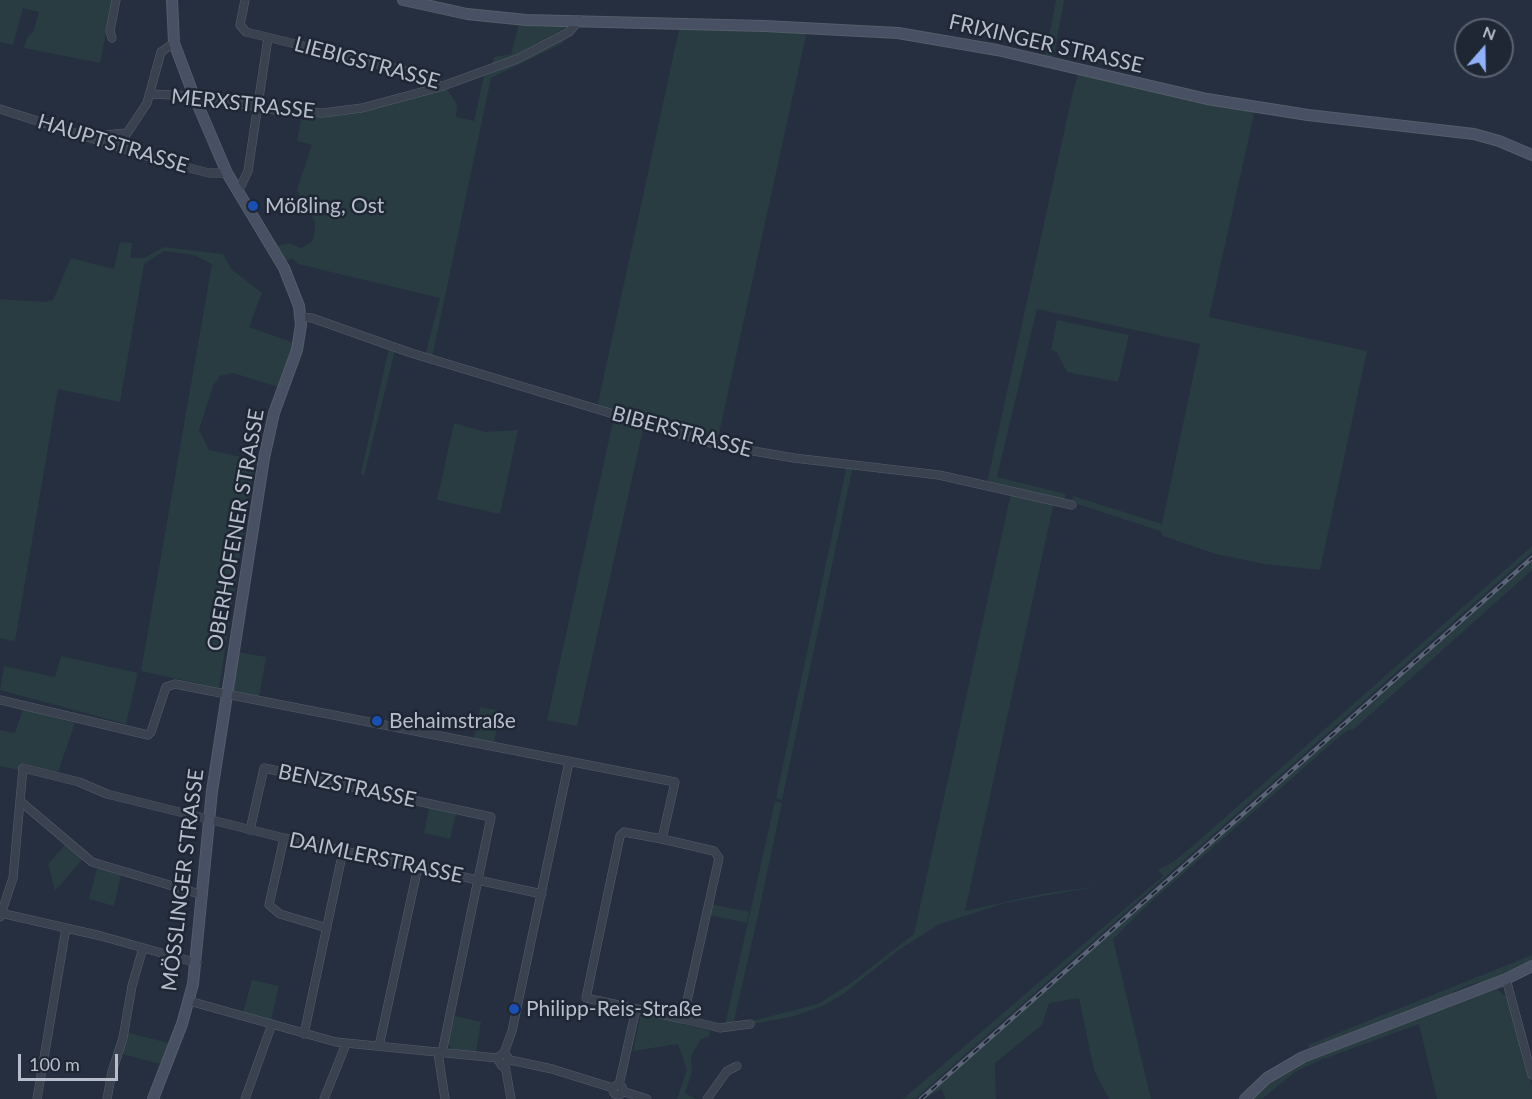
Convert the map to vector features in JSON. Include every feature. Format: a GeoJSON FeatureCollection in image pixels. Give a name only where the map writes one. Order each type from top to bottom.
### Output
{"type":"FeatureCollection","features":[{"type":"Feature","properties":{"kind":"street"},"geometry":{"type":"LineString","coordinates":[[112,38],[110,31],[116,0]]}},
{"type":"Feature","properties":{"kind":"street","name":"OBERHOFENER STRASSE"},"geometry":{"type":"LineString","coordinates":[[172,0],[174,43],[194,96],[227,173],[284,268],[296,294],[301,318],[299,342],[268,437],[227,696]]}},
{"type":"Feature","properties":{"kind":"street","name":"LIEBIGSTRASSE"},"geometry":{"type":"LineString","coordinates":[[245,0],[240,28],[268,38],[427,76],[440,87],[517,59],[569,32],[579,20]]}},
{"type":"Feature","properties":{"kind":"street","name":"FRIXINGER STRASSE"},"geometry":{"type":"LineString","coordinates":[[403,0],[483,16],[807,27],[898,33],[997,50],[1207,99],[1308,115],[1474,134],[1499,141],[1532,155]]}},
{"type":"Feature","properties":{"kind":"street"},"geometry":{"type":"LineString","coordinates":[[238,192],[247,176],[268,38]]}},
{"type":"Feature","properties":{"kind":"street"},"geometry":{"type":"LineString","coordinates":[[118,147],[151,94],[161,52],[174,43]]}},
{"type":"Feature","properties":{"kind":"street","name":"MERXSTRASSE"},"geometry":{"type":"LineString","coordinates":[[151,94],[194,96],[306,113],[341,112],[440,87]]}},
{"type":"Feature","properties":{"kind":"street","name":"HAUPTSTRASSE"},"geometry":{"type":"LineString","coordinates":[[0,109],[209,173],[227,173]]}},
{"type":"Feature","properties":{"kind":"street"},"geometry":{"type":"LineString","coordinates":[[86,137],[126,133]]}},
{"type":"Feature","properties":{"kind":"street","name":"BIBERSTRASSE"},"geometry":{"type":"LineString","coordinates":[[301,318],[312,318],[411,353],[714,444],[794,458],[939,475],[1072,505]]}},
{"type":"Feature","properties":{"kind":"street"},"geometry":{"type":"LineString","coordinates":[[0,698],[142,735],[151,732],[169,684],[675,782],[662,839]]}},
{"type":"Feature","properties":{"kind":"street","name":"MÖSSLINGER STRASSE"},"geometry":{"type":"LineString","coordinates":[[153,1099],[189,1001],[197,963],[210,819],[227,696]]}},
{"type":"Feature","properties":{"kind":"street"},"geometry":{"type":"LineString","coordinates":[[189,1001],[346,1044],[497,1058],[504,1053],[512,1031],[569,762]]}},
{"type":"Feature","properties":{"kind":"street","name":"DAIMLERSTRASSE"},"geometry":{"type":"LineString","coordinates":[[20,801],[23,768],[79,782],[107,794],[250,830],[542,894]]}},
{"type":"Feature","properties":{"kind":"street","name":"BENZSTRASSE"},"geometry":{"type":"LineString","coordinates":[[250,830],[264,768],[491,817],[479,880]]}},
{"type":"Feature","properties":{"kind":"street"},"geometry":{"type":"LineString","coordinates":[[20,801],[92,862],[203,895]]}},
{"type":"Feature","properties":{"kind":"street"},"geometry":{"type":"LineString","coordinates":[[20,801],[13,878],[0,915],[66,928],[197,963]]}},
{"type":"Feature","properties":{"kind":"street"},"geometry":{"type":"LineString","coordinates":[[682,1019],[719,858],[714,851],[624,832],[620,836],[586,998],[720,1028],[750,1024]]}},
{"type":"Feature","properties":{"kind":"street"},"geometry":{"type":"LineString","coordinates":[[284,838],[269,905],[280,914],[327,928]]}},
{"type":"Feature","properties":{"kind":"street"},"geometry":{"type":"LineString","coordinates":[[304,1034],[343,851]]}},
{"type":"Feature","properties":{"kind":"street"},"geometry":{"type":"LineString","coordinates":[[379,1046],[418,867]]}},
{"type":"Feature","properties":{"kind":"street"},"geometry":{"type":"LineString","coordinates":[[445,1099],[440,1053],[479,880]]}},
{"type":"Feature","properties":{"kind":"street"},"geometry":{"type":"LineString","coordinates":[[37,1099],[66,928]]}},
{"type":"Feature","properties":{"kind":"street"},"geometry":{"type":"LineString","coordinates":[[107,1099],[112,1072],[123,1038],[132,986],[143,948]]}},
{"type":"Feature","properties":{"kind":"street"},"geometry":{"type":"LineString","coordinates":[[1245,1099],[1267,1078],[1303,1057],[1506,980],[1532,966]]}},
{"type":"Feature","properties":{"kind":"street"},"geometry":{"type":"LineString","coordinates":[[1506,980],[1532,1075]]}},
{"type":"Feature","properties":{"kind":"street"},"geometry":{"type":"LineString","coordinates":[[617,1092],[636,1009]]}},
{"type":"Feature","properties":{"kind":"street"},"geometry":{"type":"LineString","coordinates":[[245,1099],[272,1024]]}},
{"type":"Feature","properties":{"kind":"street"},"geometry":{"type":"LineString","coordinates":[[324,1099],[346,1044]]}},
{"type":"Feature","properties":{"kind":"street"},"geometry":{"type":"LineString","coordinates":[[504,1053],[508,1063],[511,1099]]}},
{"type":"Feature","properties":{"kind":"street"},"geometry":{"type":"LineString","coordinates":[[497,1058],[500,1065],[508,1063],[552,1069],[617,1092],[647,1099]]}},
{"type":"Feature","properties":{"kind":"street"},"geometry":{"type":"LineString","coordinates":[[710,1099],[727,1071],[736,1066]]}},
{"type":"Feature","properties":{"kind":"green space"},"geometry":{"type":"Polygon","coordinates":[[[0,0],[113,0],[100,63],[24,48],[27,38],[34,30],[39,12],[23,8],[13,45],[0,42],[0,0]]]}},
{"type":"Feature","properties":{"kind":"green space"},"geometry":{"type":"Polygon","coordinates":[[[1056,0],[1064,0],[1053,60],[1045,58],[1056,0]]]}},
{"type":"Feature","properties":{"kind":"green space"},"geometry":{"type":"Polygon","coordinates":[[[519,24],[569,26],[491,68],[494,57],[511,54],[519,24]]]}},
{"type":"Feature","properties":{"kind":"green space"},"geometry":{"type":"Polygon","coordinates":[[[680,25],[807,31],[717,443],[597,408],[680,25]]]}},
{"type":"Feature","properties":{"kind":"green space"},"geometry":{"type":"Polygon","coordinates":[[[570,35],[561,44],[491,78],[432,358],[425,356],[440,298],[298,264],[293,259],[285,260],[277,246],[289,243],[301,248],[312,242],[314,236],[315,222],[297,190],[312,145],[297,141],[302,116],[340,115],[446,88],[457,104],[456,117],[474,121],[484,76],[570,35]]]}},
{"type":"Feature","properties":{"kind":"green space"},"geometry":{"type":"Polygon","coordinates":[[[1079,73],[1255,110],[1209,317],[1367,351],[1320,570],[1264,564],[1216,554],[1163,536],[1160,531],[1072,502],[1073,496],[1162,524],[1200,344],[1037,309],[997,477],[1066,494],[1064,499],[987,483],[1074,87],[1079,73]]]}},
{"type":"Feature","properties":{"kind":"green space"},"geometry":{"type":"Polygon","coordinates":[[[120,242],[132,243],[130,258],[144,258],[164,247],[223,254],[231,269],[262,293],[249,327],[294,343],[278,387],[233,373],[220,376],[213,386],[199,430],[209,450],[255,460],[219,688],[141,671],[212,264],[194,255],[164,251],[144,264],[120,402],[58,389],[15,641],[0,638],[0,299],[44,302],[53,300],[71,258],[114,269],[120,242]]]}},
{"type":"Feature","properties":{"kind":"green space"},"geometry":{"type":"Polygon","coordinates":[[[1057,320],[1129,335],[1118,382],[1067,372],[1057,352],[1051,350],[1057,320]]]}},
{"type":"Feature","properties":{"kind":"green space"},"geometry":{"type":"Polygon","coordinates":[[[389,348],[395,350],[364,476],[361,473],[389,348]]]}},
{"type":"Feature","properties":{"kind":"green space"},"geometry":{"type":"Polygon","coordinates":[[[614,417],[644,425],[577,726],[547,720],[614,417]]]}},
{"type":"Feature","properties":{"kind":"green space"},"geometry":{"type":"Polygon","coordinates":[[[454,423],[485,432],[518,430],[500,514],[437,500],[454,423]]]}},
{"type":"Feature","properties":{"kind":"green space"},"geometry":{"type":"Polygon","coordinates":[[[847,465],[853,466],[782,800],[776,798],[847,465]]]}},
{"type":"Feature","properties":{"kind":"green space"},"geometry":{"type":"Polygon","coordinates":[[[1011,493],[1054,502],[965,911],[1041,894],[1099,886],[1005,903],[940,924],[900,949],[842,995],[822,1006],[795,1016],[753,1024],[752,1021],[818,1004],[851,983],[914,934],[1011,493]]]}},
{"type":"Feature","properties":{"kind":"green space"},"geometry":{"type":"Polygon","coordinates":[[[1532,546],[1532,552],[915,1099],[903,1099],[1163,876],[1158,870],[1173,862],[1195,844],[1532,546]]]}},
{"type":"Feature","properties":{"kind":"green space"},"geometry":{"type":"Polygon","coordinates":[[[1532,561],[1532,570],[1353,730],[1348,730],[1338,738],[1153,900],[1113,939],[1151,1099],[1109,1099],[1094,1070],[1079,998],[1049,1003],[1042,1025],[995,1063],[996,1099],[945,1099],[942,1089],[924,1099],[1532,561]]]}},
{"type":"Feature","properties":{"kind":"green space"},"geometry":{"type":"Polygon","coordinates":[[[238,652],[266,657],[259,698],[232,692],[238,652]]]}},
{"type":"Feature","properties":{"kind":"green space"},"geometry":{"type":"Polygon","coordinates":[[[61,656],[138,673],[126,724],[0,690],[4,666],[55,677],[61,656]]]}},
{"type":"Feature","properties":{"kind":"green space"},"geometry":{"type":"Polygon","coordinates":[[[480,707],[500,711],[494,743],[474,739],[480,707]]]}},
{"type":"Feature","properties":{"kind":"green space"},"geometry":{"type":"Polygon","coordinates":[[[23,709],[75,723],[58,772],[22,763],[19,770],[0,766],[0,730],[15,733],[23,709]]]}},
{"type":"Feature","properties":{"kind":"green space"},"geometry":{"type":"Polygon","coordinates":[[[775,801],[782,803],[757,920],[733,1025],[725,1025],[775,801]]]}},
{"type":"Feature","properties":{"kind":"green space"},"geometry":{"type":"Polygon","coordinates":[[[429,808],[456,814],[450,839],[424,833],[429,808]]]}},
{"type":"Feature","properties":{"kind":"green space"},"geometry":{"type":"Polygon","coordinates":[[[66,844],[82,860],[55,891],[48,864],[66,844]]]}},
{"type":"Feature","properties":{"kind":"green space"},"geometry":{"type":"Polygon","coordinates":[[[97,868],[121,875],[114,906],[89,899],[97,868]]]}},
{"type":"Feature","properties":{"kind":"green space"},"geometry":{"type":"Polygon","coordinates":[[[711,904],[749,912],[747,923],[709,915],[711,904]]]}},
{"type":"Feature","properties":{"kind":"green space"},"geometry":{"type":"Polygon","coordinates":[[[1532,955],[1532,961],[1491,980],[1469,985],[1453,992],[1449,997],[1309,1048],[1308,1045],[1532,955]]]}},
{"type":"Feature","properties":{"kind":"green space"},"geometry":{"type":"Polygon","coordinates":[[[252,980],[279,986],[271,1020],[243,1013],[252,980]]]}},
{"type":"Feature","properties":{"kind":"green space"},"geometry":{"type":"Polygon","coordinates":[[[1497,989],[1511,1001],[1532,1087],[1532,1099],[1437,1099],[1419,1024],[1318,1061],[1295,1072],[1262,1099],[1253,1099],[1277,1077],[1316,1056],[1497,989]]]}},
{"type":"Feature","properties":{"kind":"green space"},"geometry":{"type":"Polygon","coordinates":[[[641,1013],[710,1031],[709,1037],[701,1039],[691,1056],[692,1071],[685,1093],[696,1099],[677,1099],[687,1070],[678,1044],[633,1051],[641,1013]]]}},
{"type":"Feature","properties":{"kind":"green space"},"geometry":{"type":"Polygon","coordinates":[[[455,1016],[481,1022],[476,1052],[452,1049],[448,1043],[455,1016]]]}},
{"type":"Feature","properties":{"kind":"green space"},"geometry":{"type":"Polygon","coordinates":[[[128,1033],[169,1043],[160,1064],[122,1054],[128,1033]]]}},
{"type":"Feature","properties":{"kind":"railway"},"geometry":{"type":"LineString","coordinates":[[921,1099],[1532,558]]}},
{"type":"Feature","properties":{"kind":"place","name":"Mößling, Ost"},"geometry":{"type":"Point","coordinates":[253,206]}},
{"type":"Feature","properties":{"kind":"place","name":"Behaimstraße"},"geometry":{"type":"Point","coordinates":[377,721]}},
{"type":"Feature","properties":{"kind":"place","name":"Philipp-Reis-Straße"},"geometry":{"type":"Point","coordinates":[514,1009]}}]}
